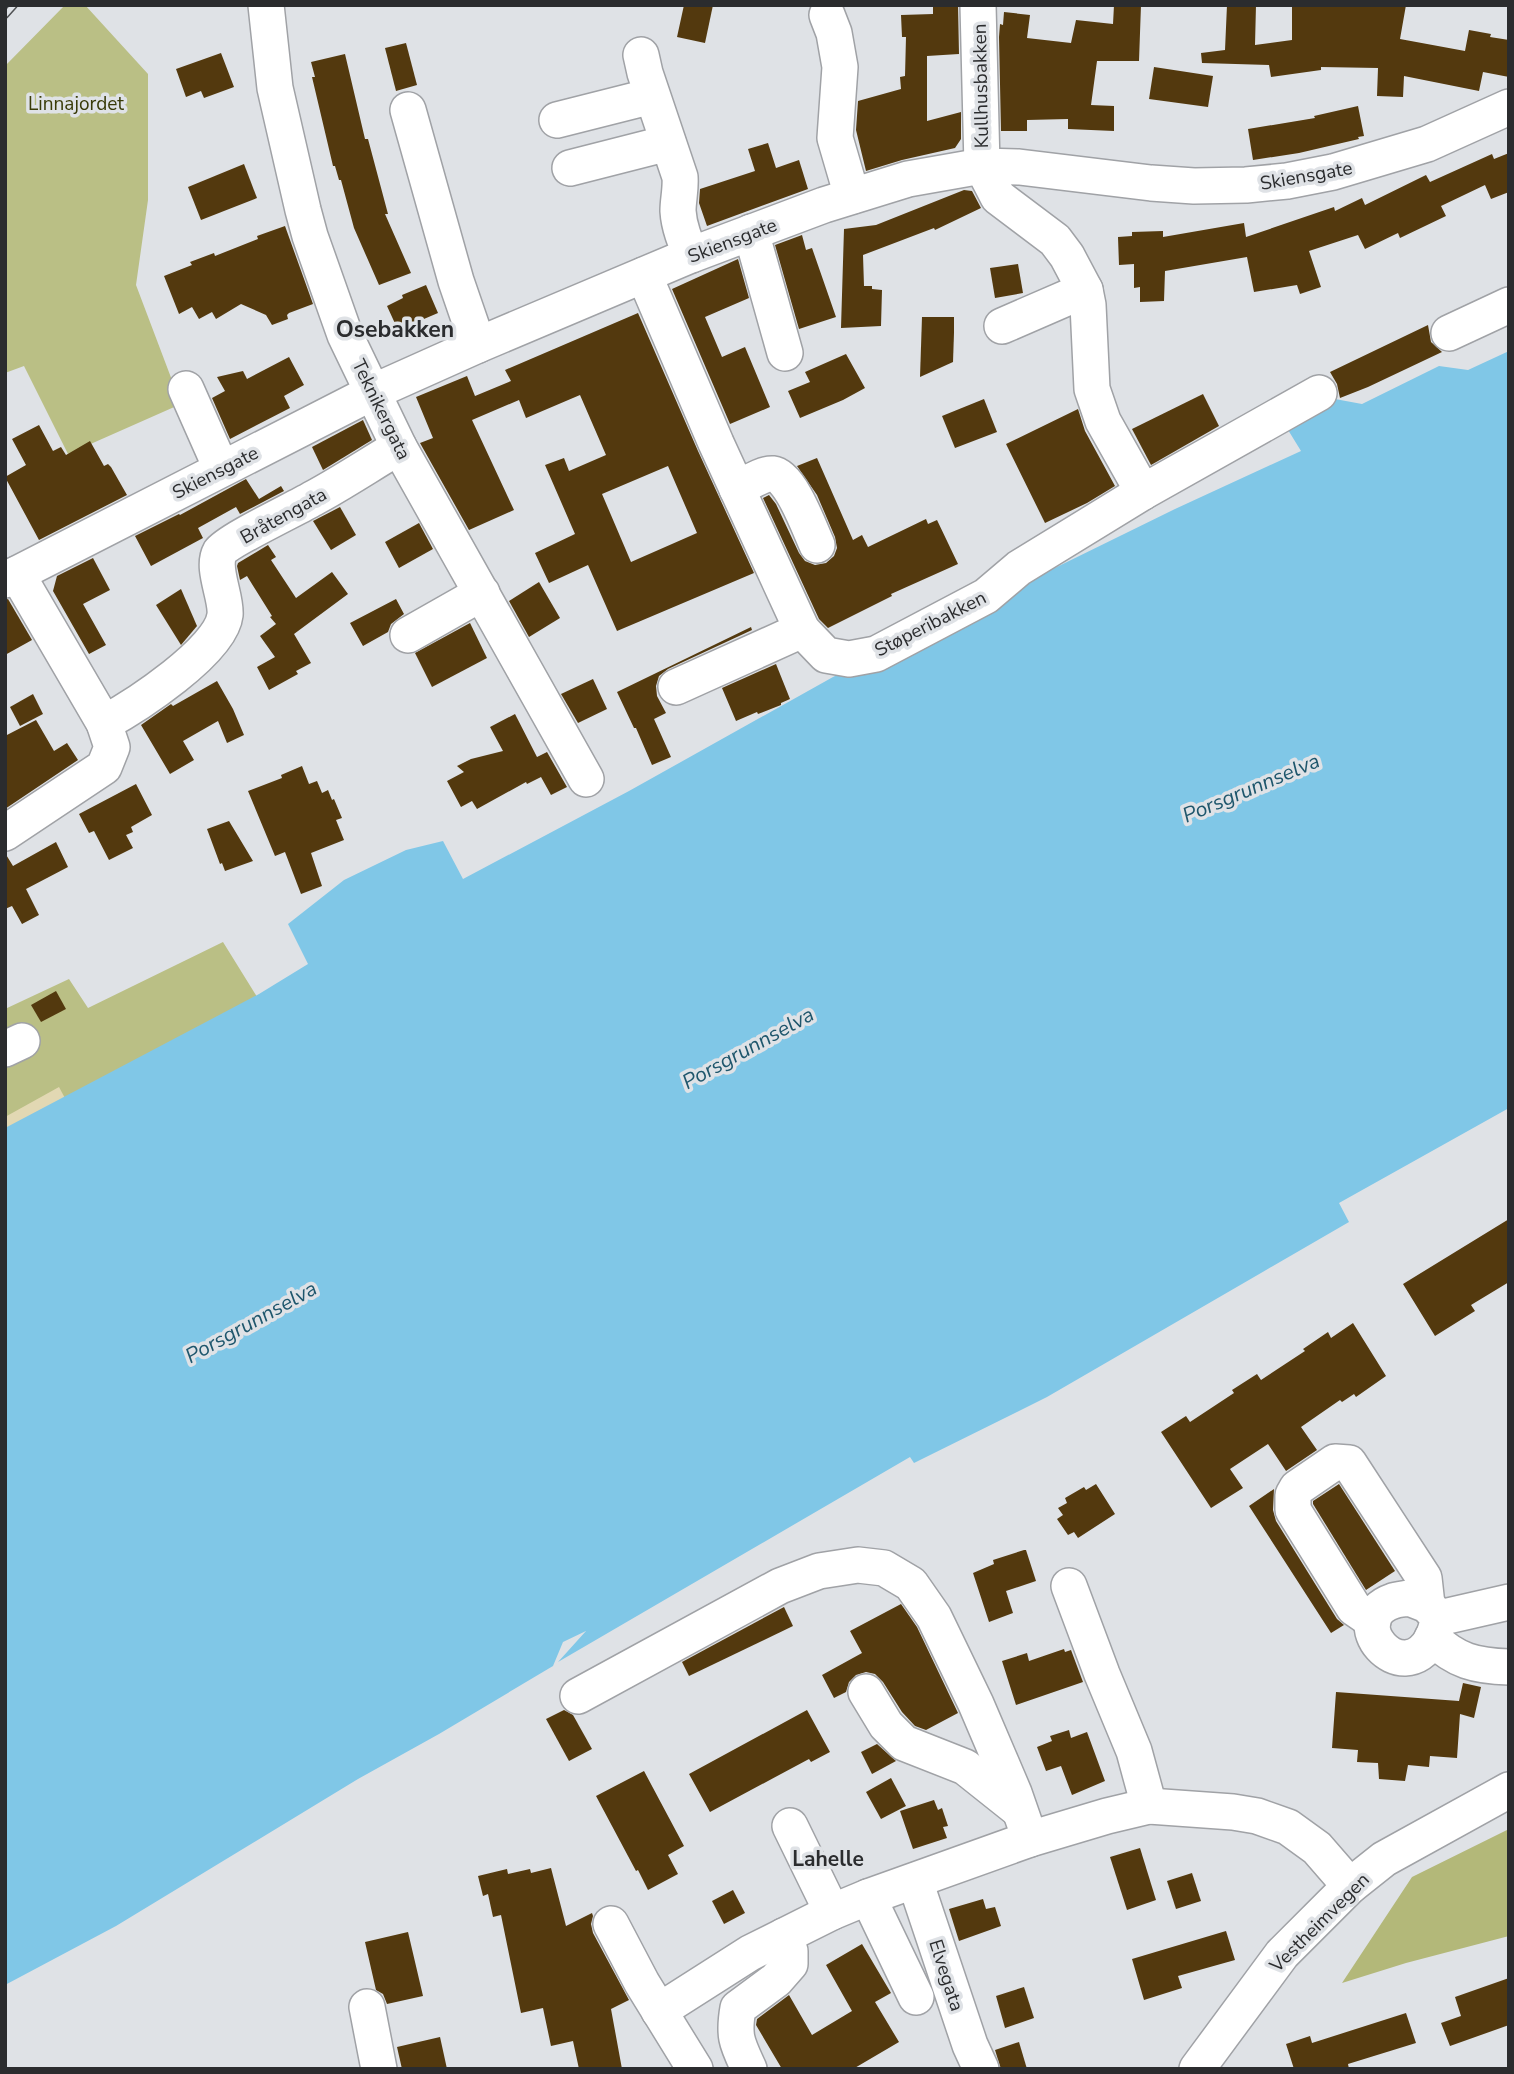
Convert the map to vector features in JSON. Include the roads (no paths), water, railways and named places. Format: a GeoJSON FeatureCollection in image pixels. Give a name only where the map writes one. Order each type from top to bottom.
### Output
{"type":"FeatureCollection","features":[{"type":"Feature","properties":{"kind":"street","name":"Teknikergata"},"geometry":{"type":"LineString","coordinates":[[266,5],[275,88],[310,236],[345,335],[399,447],[586,779]]}},
{"type":"Feature","properties":{"kind":"street","name":"Kullhusbakken"},"geometry":{"type":"LineString","coordinates":[[978,5],[982,166]]}},
{"type":"Feature","properties":{"kind":"street"},"geometry":{"type":"LineString","coordinates":[[827,15],[834,33],[840,68],[835,138],[852,196]]}},
{"type":"Feature","properties":{"kind":"street"},"geometry":{"type":"LineString","coordinates":[[641,55],[680,177],[678,209],[691,255]]}},
{"type":"Feature","properties":{"kind":"street"},"geometry":{"type":"LineString","coordinates":[[557,120],[652,96]]}},
{"type":"Feature","properties":{"kind":"street","name":"Skiensgate"},"geometry":{"type":"LineString","coordinates":[[11,577],[373,392],[691,255],[852,196],[908,179],[982,166],[1019,167],[1194,186],[1286,181],[1333,172],[1416,148],[1509,107]]}},
{"type":"Feature","properties":{"kind":"street"},"geometry":{"type":"LineString","coordinates":[[408,110],[456,281],[478,345]]}},
{"type":"Feature","properties":{"kind":"street"},"geometry":{"type":"LineString","coordinates":[[570,168],[668,143]]}},
{"type":"Feature","properties":{"kind":"street"},"geometry":{"type":"LineString","coordinates":[[982,166],[998,197],[1055,240],[1085,290],[1092,389],[1103,421],[1143,492]]}},
{"type":"Feature","properties":{"kind":"street"},"geometry":{"type":"LineString","coordinates":[[751,232],[785,353]]}},
{"type":"Feature","properties":{"kind":"street","name":"Støperibakken"},"geometry":{"type":"LineString","coordinates":[[644,275],[802,630],[826,655],[849,659],[876,654],[986,596],[1019,568],[1143,492],[1319,393]]}},
{"type":"Feature","properties":{"kind":"street"},"geometry":{"type":"LineString","coordinates":[[1002,326],[1085,290]]}},
{"type":"Feature","properties":{"kind":"street"},"geometry":{"type":"LineString","coordinates":[[1449,332],[1509,305]]}},
{"type":"Feature","properties":{"kind":"street"},"geometry":{"type":"LineString","coordinates":[[186,389],[221,468]]}},
{"type":"Feature","properties":{"kind":"street","name":"Bråtengata"},"geometry":{"type":"LineString","coordinates":[[103,723],[128,710],[195,660],[221,629],[225,614],[217,566],[220,552],[232,542],[315,498],[399,447]]}},
{"type":"Feature","properties":{"kind":"street"},"geometry":{"type":"LineString","coordinates":[[737,489],[766,475],[780,477],[789,485],[817,545]]}},
{"type":"Feature","properties":{"kind":"street"},"geometry":{"type":"LineString","coordinates":[[5,833],[104,767],[112,747],[103,723],[11,577]]}},
{"type":"Feature","properties":{"kind":"street"},"geometry":{"type":"LineString","coordinates":[[408,635],[482,593]]}},
{"type":"Feature","properties":{"kind":"street"},"geometry":{"type":"LineString","coordinates":[[676,687],[802,630]]}},
{"type":"Feature","properties":{"kind":"street"},"geometry":{"type":"LineString","coordinates":[[1373,1621],[1354,1608],[1293,1510],[1293,1495],[1297,1488],[1335,1462],[1349,1463],[1424,1578],[1433,1620],[1447,1653],[1471,1663],[1509,1667]]}},
{"type":"Feature","properties":{"kind":"street"},"geometry":{"type":"LineString","coordinates":[[578,1696],[780,1586],[819,1571],[858,1565],[884,1567],[911,1584],[934,1617],[976,1704],[1026,1825]]}},
{"type":"Feature","properties":{"kind":"street"},"geometry":{"type":"LineString","coordinates":[[1069,1586],[1134,1751],[1149,1806]]}},
{"type":"Feature","properties":{"kind":"street"},"geometry":{"type":"LineString","coordinates":[[1409,1598],[1433,1620],[1418,1653],[1408,1657],[1398,1658],[1387,1654],[1377,1643],[1373,1633],[1373,1621],[1380,1609],[1393,1601],[1409,1598]]}},
{"type":"Feature","properties":{"kind":"street"},"geometry":{"type":"LineString","coordinates":[[1433,1620],[1509,1602]]}},
{"type":"Feature","properties":{"kind":"street"},"geometry":{"type":"LineString","coordinates":[[866,1692],[886,1725],[904,1743],[965,1767],[1026,1825]]}},
{"type":"Feature","properties":{"kind":"street","name":"Vestheimvegen"},"geometry":{"type":"LineString","coordinates":[[1197,2069],[1282,1954],[1350,1886],[1384,1859],[1509,1790]]}},
{"type":"Feature","properties":{"kind":"street"},"geometry":{"type":"LineString","coordinates":[[659,2011],[750,1953],[868,1896],[915,1881],[1026,1825],[1107,1816],[1149,1806],[1257,1816],[1288,1827],[1317,1848],[1350,1886]]}},
{"type":"Feature","properties":{"kind":"street"},"geometry":{"type":"LineString","coordinates":[[790,1826],[832,1912]]}},
{"type":"Feature","properties":{"kind":"street","name":"Elvegata"},"geometry":{"type":"LineString","coordinates":[[915,1881],[970,2045],[981,2069]]}},
{"type":"Feature","properties":{"kind":"street"},"geometry":{"type":"LineString","coordinates":[[868,1896],[916,1997]]}},
{"type":"Feature","properties":{"kind":"street"},"geometry":{"type":"LineString","coordinates":[[611,1924],[695,2069]]}},
{"type":"Feature","properties":{"kind":"street"},"geometry":{"type":"LineString","coordinates":[[749,2069],[736,2041],[738,2008],[776,1980],[790,1964],[790,1951],[784,1936]]}},
{"type":"Feature","properties":{"kind":"street"},"geometry":{"type":"LineString","coordinates":[[367,2007],[379,2069]]}},
{"type":"Feature","properties":{"kind":"water","name":"Porsgrunnselva"},"geometry":{"type":"Polygon","coordinates":[[[1509,351],[1509,1108],[1339,1203],[1349,1222],[1047,1397],[914,1463],[910,1457],[558,1662],[586,1631],[563,1642],[553,1666],[358,1779],[116,1926],[5,1985],[5,1128],[259,994],[308,964],[288,924],[344,880],[406,850],[443,841],[463,879],[629,791],[833,677],[1175,509],[1301,451],[1285,425],[1335,399],[1362,404],[1439,366],[1468,370],[1509,351]]]}},
{"type":"Feature","properties":{"kind":"railway"},"geometry":{"type":"LineString","coordinates":[[5,15],[14,5]]}},
{"type":"Feature","properties":{"kind":"district","name":"Osebakken"},"geometry":{"type":"Point","coordinates":[395,329]}},
{"type":"Feature","properties":{"kind":"district","name":"Lahelle"},"geometry":{"type":"Point","coordinates":[828,1859]}},
{"type":"Feature","properties":{"kind":"park label","name":"Linnajordet"},"geometry":{"type":"Point","coordinates":[76,103]}}]}
